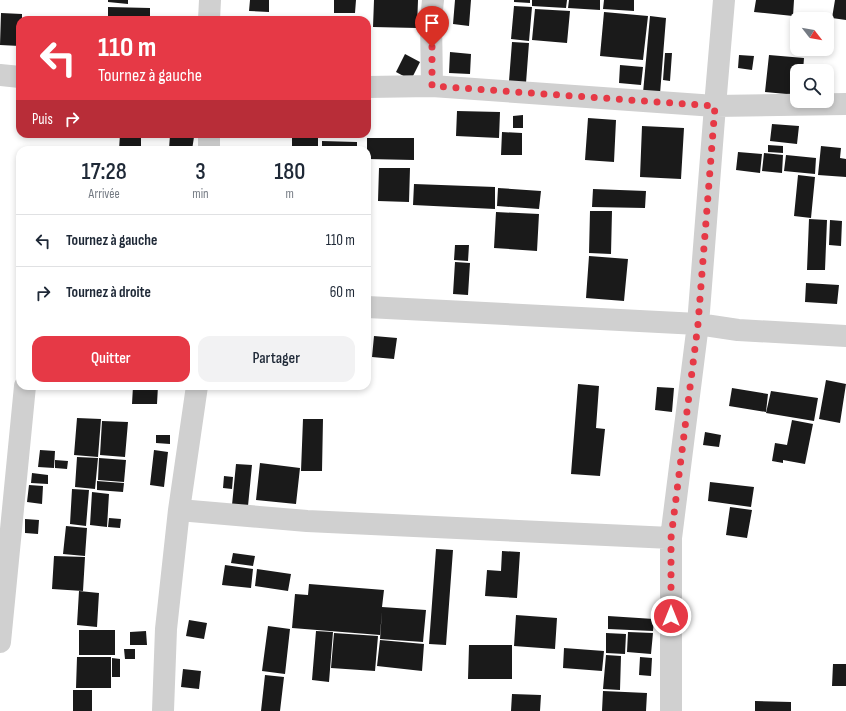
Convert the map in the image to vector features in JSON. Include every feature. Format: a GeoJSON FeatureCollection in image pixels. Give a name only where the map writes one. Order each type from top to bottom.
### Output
{"type":"FeatureCollection","features":[{"type":"Feature","properties":{"kind":"street"},"geometry":{"type":"LineString","coordinates":[[209,16],[210,0]]}},
{"type":"Feature","properties":{"kind":"street"},"geometry":{"type":"LineString","coordinates":[[432,86],[433,0]]}},
{"type":"Feature","properties":{"kind":"street"},"geometry":{"type":"LineString","coordinates":[[671,711],[671,538],[698,324],[724,0]]}},
{"type":"Feature","properties":{"kind":"street"},"geometry":{"type":"LineString","coordinates":[[0,75],[16,77]]}},
{"type":"Feature","properties":{"kind":"street"},"geometry":{"type":"LineString","coordinates":[[371,87],[432,86],[715,106],[846,104]]}},
{"type":"Feature","properties":{"kind":"street"},"geometry":{"type":"LineString","coordinates":[[371,307],[698,324],[738,330],[846,336]]}},
{"type":"Feature","properties":{"kind":"street"},"geometry":{"type":"LineString","coordinates":[[0,642],[25,390]]}},
{"type":"Feature","properties":{"kind":"street"},"geometry":{"type":"LineString","coordinates":[[163,711],[166,629],[179,510],[195,390]]}},
{"type":"Feature","properties":{"kind":"street"},"geometry":{"type":"LineString","coordinates":[[179,510],[307,521],[671,538]]}},
{"type":"Feature","properties":{"kind":"building"},"geometry":{"type":"Polygon","coordinates":[[[108,0],[128,0],[128,4],[108,2],[108,0]]]}},
{"type":"Feature","properties":{"kind":"building"},"geometry":{"type":"Polygon","coordinates":[[[250,0],[269,0],[269,12],[249,11],[250,0]]]}},
{"type":"Feature","properties":{"kind":"building"},"geometry":{"type":"Polygon","coordinates":[[[334,0],[356,0],[355,13],[334,13],[334,0]]]}},
{"type":"Feature","properties":{"kind":"building"},"geometry":{"type":"Polygon","coordinates":[[[374,0],[418,0],[417,28],[373,27],[374,0]]]}},
{"type":"Feature","properties":{"kind":"building"},"geometry":{"type":"Polygon","coordinates":[[[455,0],[471,0],[469,26],[453,24],[455,0]]]}},
{"type":"Feature","properties":{"kind":"building"},"geometry":{"type":"Polygon","coordinates":[[[514,0],[530,0],[530,3],[514,2],[514,0]]]}},
{"type":"Feature","properties":{"kind":"building"},"geometry":{"type":"Polygon","coordinates":[[[532,0],[567,0],[566,8],[532,6],[532,0]]]}},
{"type":"Feature","properties":{"kind":"building"},"geometry":{"type":"Polygon","coordinates":[[[569,0],[600,0],[600,10],[568,8],[569,0]]]}},
{"type":"Feature","properties":{"kind":"building"},"geometry":{"type":"Polygon","coordinates":[[[604,0],[634,0],[634,11],[603,9],[604,0]]]}},
{"type":"Feature","properties":{"kind":"building"},"geometry":{"type":"Polygon","coordinates":[[[756,0],[794,0],[793,12],[790,12],[790,16],[754,12],[756,0]]]}},
{"type":"Feature","properties":{"kind":"building"},"geometry":{"type":"Polygon","coordinates":[[[835,0],[846,0],[846,20],[834,18],[833,12],[835,0]]]}},
{"type":"Feature","properties":{"kind":"building"},"geometry":{"type":"Polygon","coordinates":[[[514,6],[532,7],[529,41],[511,39],[514,6]]]}},
{"type":"Feature","properties":{"kind":"building"},"geometry":{"type":"Polygon","coordinates":[[[108,7],[150,8],[150,16],[108,16],[108,7]]]}},
{"type":"Feature","properties":{"kind":"building"},"geometry":{"type":"Polygon","coordinates":[[[535,9],[570,11],[567,43],[532,40],[535,9]]]}},
{"type":"Feature","properties":{"kind":"building"},"geometry":{"type":"Polygon","coordinates":[[[604,12],[648,16],[643,60],[600,56],[604,12]]]}},
{"type":"Feature","properties":{"kind":"building"},"geometry":{"type":"Polygon","coordinates":[[[1,13],[22,14],[22,16],[16,16],[16,46],[0,45],[1,13]]]}},
{"type":"Feature","properties":{"kind":"building"},"geometry":{"type":"Polygon","coordinates":[[[650,16],[666,18],[660,94],[643,93],[650,16]]]}},
{"type":"Feature","properties":{"kind":"building"},"geometry":{"type":"Polygon","coordinates":[[[512,42],[529,43],[526,83],[509,81],[512,42]]]}},
{"type":"Feature","properties":{"kind":"building"},"geometry":{"type":"Polygon","coordinates":[[[450,52],[471,54],[470,74],[449,73],[450,52]]]}},
{"type":"Feature","properties":{"kind":"building"},"geometry":{"type":"Polygon","coordinates":[[[665,53],[672,53],[670,81],[663,80],[665,53]]]}},
{"type":"Feature","properties":{"kind":"building"},"geometry":{"type":"Polygon","coordinates":[[[405,54],[420,62],[411,80],[396,72],[405,54]]]}},
{"type":"Feature","properties":{"kind":"building"},"geometry":{"type":"Polygon","coordinates":[[[739,55],[754,56],[752,70],[738,68],[739,55]]]}},
{"type":"Feature","properties":{"kind":"building"},"geometry":{"type":"Polygon","coordinates":[[[769,55],[804,58],[804,64],[790,64],[790,94],[765,92],[769,55]]]}},
{"type":"Feature","properties":{"kind":"building"},"geometry":{"type":"Polygon","coordinates":[[[620,65],[643,67],[641,85],[619,83],[620,65]]]}},
{"type":"Feature","properties":{"kind":"building"},"geometry":{"type":"Polygon","coordinates":[[[457,111],[500,112],[499,138],[456,136],[457,111]]]}},
{"type":"Feature","properties":{"kind":"building"},"geometry":{"type":"Polygon","coordinates":[[[523,115],[523,128],[513,128],[513,116],[523,115]]]}},
{"type":"Feature","properties":{"kind":"building"},"geometry":{"type":"Polygon","coordinates":[[[588,118],[616,120],[614,162],[585,160],[588,118]]]}},
{"type":"Feature","properties":{"kind":"building"},"geometry":{"type":"Polygon","coordinates":[[[772,124],[799,126],[797,144],[770,141],[772,124]]]}},
{"type":"Feature","properties":{"kind":"building"},"geometry":{"type":"Polygon","coordinates":[[[642,126],[684,128],[681,179],[640,177],[642,126]]]}},
{"type":"Feature","properties":{"kind":"building"},"geometry":{"type":"Polygon","coordinates":[[[502,132],[522,133],[522,155],[501,155],[502,132]]]}},
{"type":"Feature","properties":{"kind":"building"},"geometry":{"type":"Polygon","coordinates":[[[120,138],[141,138],[141,146],[119,146],[120,138]]]}},
{"type":"Feature","properties":{"kind":"building"},"geometry":{"type":"Polygon","coordinates":[[[170,138],[194,138],[193,146],[169,146],[170,138]]]}},
{"type":"Feature","properties":{"kind":"building"},"geometry":{"type":"Polygon","coordinates":[[[292,138],[318,138],[318,146],[292,146],[292,138]]]}},
{"type":"Feature","properties":{"kind":"building"},"geometry":{"type":"Polygon","coordinates":[[[367,138],[414,138],[414,160],[371,159],[371,146],[367,146],[367,138]]]}},
{"type":"Feature","properties":{"kind":"building"},"geometry":{"type":"Polygon","coordinates":[[[322,141],[357,142],[357,146],[322,146],[322,141]]]}},
{"type":"Feature","properties":{"kind":"building"},"geometry":{"type":"Polygon","coordinates":[[[768,145],[783,146],[783,153],[768,152],[768,145]]]}},
{"type":"Feature","properties":{"kind":"building"},"geometry":{"type":"Polygon","coordinates":[[[821,146],[841,148],[840,158],[846,159],[846,177],[818,175],[821,146]]]}},
{"type":"Feature","properties":{"kind":"building"},"geometry":{"type":"Polygon","coordinates":[[[738,152],[762,154],[760,173],[736,170],[738,152]]]}},
{"type":"Feature","properties":{"kind":"building"},"geometry":{"type":"Polygon","coordinates":[[[764,153],[783,155],[782,173],[762,171],[764,153]]]}},
{"type":"Feature","properties":{"kind":"building"},"geometry":{"type":"Polygon","coordinates":[[[786,155],[816,158],[815,174],[784,171],[786,155]]]}},
{"type":"Feature","properties":{"kind":"building"},"geometry":{"type":"Polygon","coordinates":[[[379,168],[410,168],[409,202],[378,201],[379,168]]]}},
{"type":"Feature","properties":{"kind":"building"},"geometry":{"type":"Polygon","coordinates":[[[798,175],[815,177],[811,218],[794,216],[798,175]]]}},
{"type":"Feature","properties":{"kind":"building"},"geometry":{"type":"Polygon","coordinates":[[[414,184],[495,187],[495,209],[413,205],[414,184]]]}},
{"type":"Feature","properties":{"kind":"building"},"geometry":{"type":"Polygon","coordinates":[[[498,188],[541,191],[539,209],[497,206],[498,188]]]}},
{"type":"Feature","properties":{"kind":"building"},"geometry":{"type":"Polygon","coordinates":[[[593,189],[646,191],[645,208],[592,207],[593,189]]]}},
{"type":"Feature","properties":{"kind":"building"},"geometry":{"type":"Polygon","coordinates":[[[590,211],[612,211],[611,254],[589,253],[590,211]]]}},
{"type":"Feature","properties":{"kind":"building"},"geometry":{"type":"Polygon","coordinates":[[[496,212],[539,214],[537,251],[494,248],[496,212]]]}},
{"type":"Feature","properties":{"kind":"building"},"geometry":{"type":"Polygon","coordinates":[[[809,219],[827,220],[825,270],[807,270],[809,219]]]}},
{"type":"Feature","properties":{"kind":"building"},"geometry":{"type":"Polygon","coordinates":[[[830,220],[842,221],[841,246],[829,245],[830,220]]]}},
{"type":"Feature","properties":{"kind":"building"},"geometry":{"type":"Polygon","coordinates":[[[455,245],[469,245],[468,261],[454,260],[455,245]]]}},
{"type":"Feature","properties":{"kind":"building"},"geometry":{"type":"Polygon","coordinates":[[[589,256],[628,259],[624,301],[586,298],[589,256]]]}},
{"type":"Feature","properties":{"kind":"building"},"geometry":{"type":"Polygon","coordinates":[[[455,262],[470,263],[468,295],[453,294],[455,262]]]}},
{"type":"Feature","properties":{"kind":"building"},"geometry":{"type":"Polygon","coordinates":[[[806,283],[839,285],[837,304],[805,302],[806,283]]]}},
{"type":"Feature","properties":{"kind":"building"},"geometry":{"type":"Polygon","coordinates":[[[374,336],[397,338],[394,359],[372,357],[374,336]]]}},
{"type":"Feature","properties":{"kind":"building"},"geometry":{"type":"Polygon","coordinates":[[[826,380],[846,384],[840,423],[819,419],[826,380]]]}},
{"type":"Feature","properties":{"kind":"building"},"geometry":{"type":"Polygon","coordinates":[[[578,384],[599,386],[596,428],[605,429],[600,476],[571,474],[578,384]]]}},
{"type":"Feature","properties":{"kind":"building"},"geometry":{"type":"Polygon","coordinates":[[[657,387],[674,388],[672,412],[655,410],[657,387]]]}},
{"type":"Feature","properties":{"kind":"building"},"geometry":{"type":"Polygon","coordinates":[[[732,388],[768,394],[766,412],[729,406],[732,388]]]}},
{"type":"Feature","properties":{"kind":"building"},"geometry":{"type":"Polygon","coordinates":[[[133,390],[158,390],[157,404],[132,404],[133,390]]]}},
{"type":"Feature","properties":{"kind":"building"},"geometry":{"type":"Polygon","coordinates":[[[771,391],[818,398],[814,421],[766,413],[771,391]]]}},
{"type":"Feature","properties":{"kind":"building"},"geometry":{"type":"Polygon","coordinates":[[[77,418],[101,419],[98,457],[74,455],[77,418]]]}},
{"type":"Feature","properties":{"kind":"building"},"geometry":{"type":"Polygon","coordinates":[[[303,419],[323,419],[322,471],[301,471],[303,419]]]}},
{"type":"Feature","properties":{"kind":"building"},"geometry":{"type":"Polygon","coordinates":[[[792,420],[813,424],[805,464],[783,460],[783,463],[772,461],[775,443],[787,445],[792,420]]]}},
{"type":"Feature","properties":{"kind":"building"},"geometry":{"type":"Polygon","coordinates":[[[102,421],[128,422],[125,457],[100,455],[102,421]]]}},
{"type":"Feature","properties":{"kind":"building"},"geometry":{"type":"Polygon","coordinates":[[[705,432],[721,435],[719,447],[703,445],[705,432]]]}},
{"type":"Feature","properties":{"kind":"building"},"geometry":{"type":"Polygon","coordinates":[[[156,435],[170,435],[170,444],[156,443],[156,435]]]}},
{"type":"Feature","properties":{"kind":"building"},"geometry":{"type":"Polygon","coordinates":[[[40,450],[55,451],[54,468],[38,467],[40,450]]]}},
{"type":"Feature","properties":{"kind":"building"},"geometry":{"type":"Polygon","coordinates":[[[154,450],[168,452],[164,487],[150,485],[154,450]]]}},
{"type":"Feature","properties":{"kind":"building"},"geometry":{"type":"Polygon","coordinates":[[[77,457],[98,458],[95,489],[75,487],[77,457]]]}},
{"type":"Feature","properties":{"kind":"building"},"geometry":{"type":"Polygon","coordinates":[[[99,458],[126,460],[124,482],[98,480],[99,458]]]}},
{"type":"Feature","properties":{"kind":"building"},"geometry":{"type":"Polygon","coordinates":[[[55,460],[68,461],[67,469],[55,468],[55,460]]]}},
{"type":"Feature","properties":{"kind":"building"},"geometry":{"type":"Polygon","coordinates":[[[260,463],[300,468],[296,504],[256,500],[260,463]]]}},
{"type":"Feature","properties":{"kind":"building"},"geometry":{"type":"Polygon","coordinates":[[[236,464],[252,465],[248,506],[232,505],[236,464]]]}},
{"type":"Feature","properties":{"kind":"building"},"geometry":{"type":"Polygon","coordinates":[[[32,473],[48,475],[48,484],[31,483],[32,473]]]}},
{"type":"Feature","properties":{"kind":"building"},"geometry":{"type":"Polygon","coordinates":[[[224,476],[233,477],[232,489],[223,488],[224,476]]]}},
{"type":"Feature","properties":{"kind":"building"},"geometry":{"type":"Polygon","coordinates":[[[97,481],[124,483],[123,492],[97,490],[97,481]]]}},
{"type":"Feature","properties":{"kind":"building"},"geometry":{"type":"Polygon","coordinates":[[[710,482],[754,487],[751,507],[708,501],[710,482]]]}},
{"type":"Feature","properties":{"kind":"building"},"geometry":{"type":"Polygon","coordinates":[[[29,485],[43,486],[42,504],[27,502],[29,485]]]}},
{"type":"Feature","properties":{"kind":"building"},"geometry":{"type":"Polygon","coordinates":[[[72,489],[89,490],[86,526],[70,524],[72,489]]]}},
{"type":"Feature","properties":{"kind":"building"},"geometry":{"type":"Polygon","coordinates":[[[92,492],[109,494],[107,527],[90,525],[92,492]]]}},
{"type":"Feature","properties":{"kind":"building"},"geometry":{"type":"Polygon","coordinates":[[[730,507],[752,510],[747,538],[726,535],[730,507]]]}},
{"type":"Feature","properties":{"kind":"building"},"geometry":{"type":"Polygon","coordinates":[[[109,518],[121,519],[120,528],[108,527],[109,518]]]}},
{"type":"Feature","properties":{"kind":"building"},"geometry":{"type":"Polygon","coordinates":[[[25,519],[39,520],[38,534],[25,533],[25,519]]]}},
{"type":"Feature","properties":{"kind":"building"},"geometry":{"type":"Polygon","coordinates":[[[66,526],[87,528],[85,556],[63,554],[66,526]]]}},
{"type":"Feature","properties":{"kind":"building"},"geometry":{"type":"Polygon","coordinates":[[[436,549],[453,550],[446,645],[429,644],[436,549]]]}},
{"type":"Feature","properties":{"kind":"building"},"geometry":{"type":"Polygon","coordinates":[[[502,551],[520,552],[517,598],[485,596],[487,570],[501,571],[502,551]]]}},
{"type":"Feature","properties":{"kind":"building"},"geometry":{"type":"Polygon","coordinates":[[[233,553],[255,556],[253,566],[231,563],[233,553]]]}},
{"type":"Feature","properties":{"kind":"building"},"geometry":{"type":"Polygon","coordinates":[[[54,556],[85,557],[83,591],[52,589],[54,556]]]}},
{"type":"Feature","properties":{"kind":"building"},"geometry":{"type":"Polygon","coordinates":[[[225,565],[253,569],[251,588],[222,585],[225,565]]]}},
{"type":"Feature","properties":{"kind":"building"},"geometry":{"type":"Polygon","coordinates":[[[257,569],[291,574],[288,591],[255,586],[257,569]]]}},
{"type":"Feature","properties":{"kind":"building"},"geometry":{"type":"Polygon","coordinates":[[[309,584],[384,590],[382,607],[426,610],[423,642],[380,639],[382,611],[380,635],[292,628],[295,594],[308,595],[309,584]]]}},
{"type":"Feature","properties":{"kind":"building"},"geometry":{"type":"Polygon","coordinates":[[[79,591],[99,593],[97,627],[77,625],[79,591]]]}},
{"type":"Feature","properties":{"kind":"building"},"geometry":{"type":"Polygon","coordinates":[[[516,615],[557,618],[555,649],[514,646],[516,615]]]}},
{"type":"Feature","properties":{"kind":"building"},"geometry":{"type":"Polygon","coordinates":[[[608,616],[654,619],[653,631],[608,629],[608,616]]]}},
{"type":"Feature","properties":{"kind":"building"},"geometry":{"type":"Polygon","coordinates":[[[189,620],[207,623],[204,639],[186,636],[189,620]]]}},
{"type":"Feature","properties":{"kind":"building"},"geometry":{"type":"Polygon","coordinates":[[[268,626],[290,629],[285,674],[262,671],[268,626]]]}},
{"type":"Feature","properties":{"kind":"building"},"geometry":{"type":"Polygon","coordinates":[[[79,630],[115,630],[115,655],[79,655],[79,630]]]}},
{"type":"Feature","properties":{"kind":"building"},"geometry":{"type":"Polygon","coordinates":[[[146,631],[147,645],[130,645],[130,632],[146,631]]]}},
{"type":"Feature","properties":{"kind":"building"},"geometry":{"type":"Polygon","coordinates":[[[316,631],[333,632],[329,682],[312,680],[316,631]]]}},
{"type":"Feature","properties":{"kind":"building"},"geometry":{"type":"Polygon","coordinates":[[[628,632],[653,633],[651,654],[627,652],[628,632]]]}},
{"type":"Feature","properties":{"kind":"building"},"geometry":{"type":"Polygon","coordinates":[[[334,633],[378,636],[375,671],[331,668],[334,633]]]}},
{"type":"Feature","properties":{"kind":"building"},"geometry":{"type":"Polygon","coordinates":[[[606,633],[626,634],[625,654],[606,653],[606,633]]]}},
{"type":"Feature","properties":{"kind":"building"},"geometry":{"type":"Polygon","coordinates":[[[380,640],[424,644],[422,671],[377,666],[380,640]]]}},
{"type":"Feature","properties":{"kind":"building"},"geometry":{"type":"Polygon","coordinates":[[[469,645],[512,645],[512,679],[468,679],[469,645]]]}},
{"type":"Feature","properties":{"kind":"building"},"geometry":{"type":"Polygon","coordinates":[[[564,648],[604,651],[602,671],[563,668],[564,648]]]}},
{"type":"Feature","properties":{"kind":"building"},"geometry":{"type":"Polygon","coordinates":[[[124,649],[135,649],[135,659],[125,659],[124,649]]]}},
{"type":"Feature","properties":{"kind":"building"},"geometry":{"type":"Polygon","coordinates":[[[606,655],[621,656],[620,690],[603,689],[606,655]]]}},
{"type":"Feature","properties":{"kind":"building"},"geometry":{"type":"Polygon","coordinates":[[[77,657],[111,657],[111,688],[76,688],[77,657]]]}},
{"type":"Feature","properties":{"kind":"building"},"geometry":{"type":"Polygon","coordinates":[[[640,657],[652,658],[651,676],[639,675],[640,657]]]}},
{"type":"Feature","properties":{"kind":"building"},"geometry":{"type":"Polygon","coordinates":[[[112,658],[120,659],[120,677],[112,677],[112,658]]]}},
{"type":"Feature","properties":{"kind":"building"},"geometry":{"type":"Polygon","coordinates":[[[833,664],[846,664],[846,686],[832,686],[833,664]]]}},
{"type":"Feature","properties":{"kind":"building"},"geometry":{"type":"Polygon","coordinates":[[[183,669],[201,671],[199,689],[181,687],[183,669]]]}},
{"type":"Feature","properties":{"kind":"building"},"geometry":{"type":"Polygon","coordinates":[[[265,675],[284,677],[280,711],[261,711],[265,675]]]}},
{"type":"Feature","properties":{"kind":"building"},"geometry":{"type":"Polygon","coordinates":[[[73,690],[92,690],[92,711],[73,711],[73,690]]]}},
{"type":"Feature","properties":{"kind":"building"},"geometry":{"type":"Polygon","coordinates":[[[603,691],[647,693],[646,711],[602,711],[603,691]]]}},
{"type":"Feature","properties":{"kind":"building"},"geometry":{"type":"Polygon","coordinates":[[[512,694],[541,695],[540,711],[511,711],[512,694]]]}},
{"type":"Feature","properties":{"kind":"building"},"geometry":{"type":"Polygon","coordinates":[[[755,701],[791,702],[791,711],[755,711],[755,701]]]}},
{"type":"Feature","properties":{"kind":"route"},"geometry":{"type":"LineString","coordinates":[[432,47],[432,86],[715,106],[698,324],[671,538],[671,616]]}}]}
